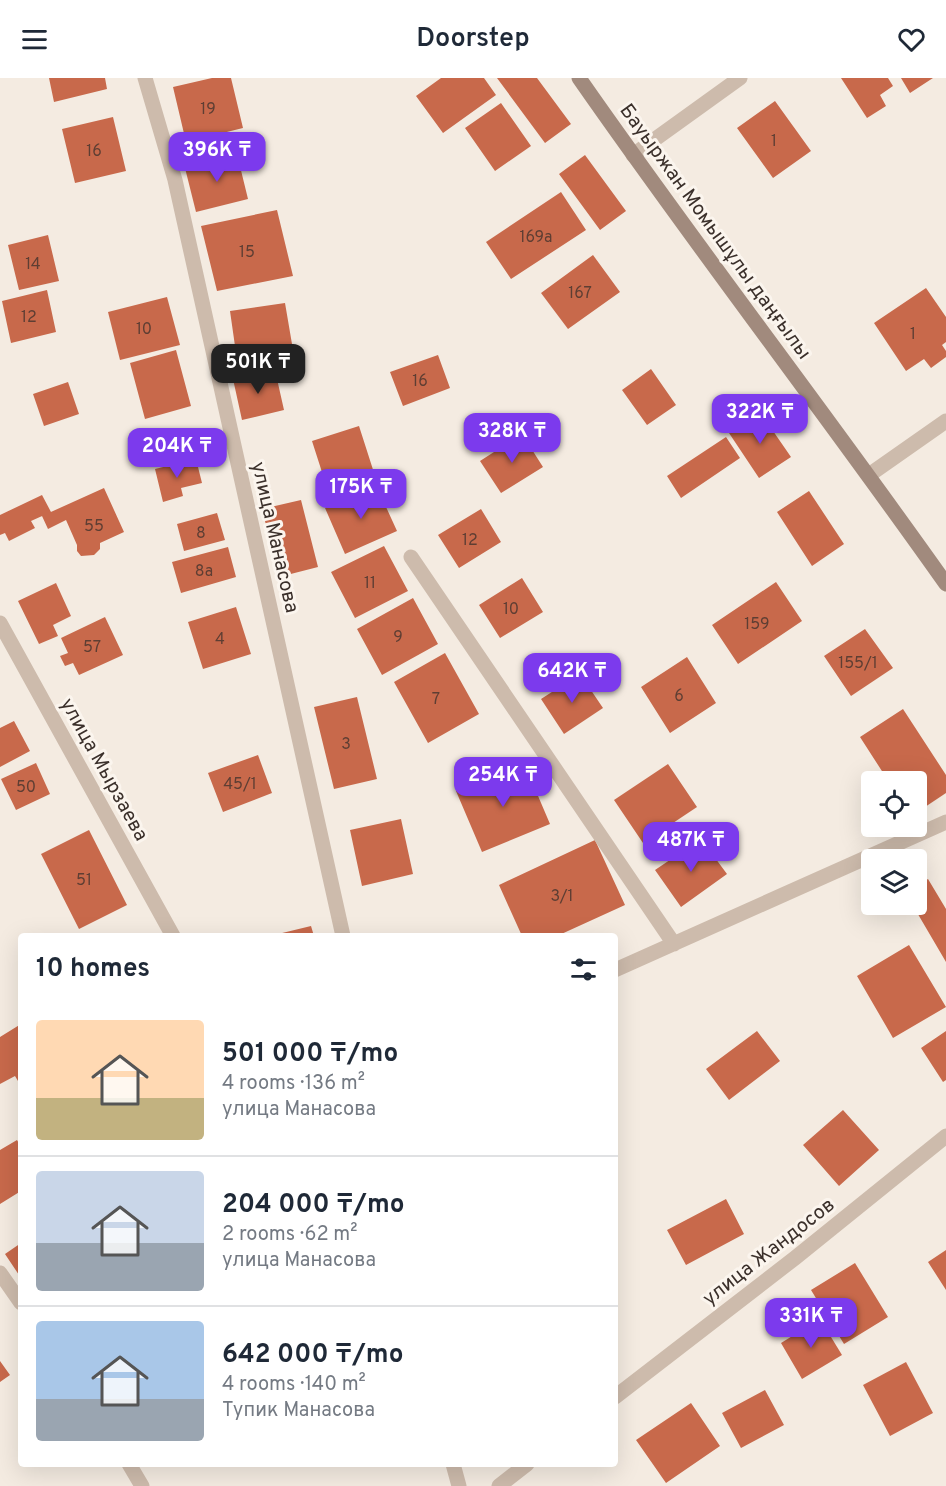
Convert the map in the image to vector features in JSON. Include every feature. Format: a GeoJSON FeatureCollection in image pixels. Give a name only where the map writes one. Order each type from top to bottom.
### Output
{"type":"FeatureCollection","features":[{"type":"Feature","properties":{"kind":"main road","name":"Бауыржан Момышұлы даңғылы"},"geometry":{"type":"LineString","coordinates":[[579,78],[946,584]]}},
{"type":"Feature","properties":{"kind":"street","name":"улица Манасова"},"geometry":{"type":"LineString","coordinates":[[144,78],[175,180],[342,933]]}},
{"type":"Feature","properties":{"kind":"street"},"geometry":{"type":"LineString","coordinates":[[633,155],[740,78]]}},
{"type":"Feature","properties":{"kind":"street"},"geometry":{"type":"LineString","coordinates":[[869,475],[946,421]]}},
{"type":"Feature","properties":{"kind":"street"},"geometry":{"type":"LineString","coordinates":[[411,557],[674,944]]}},
{"type":"Feature","properties":{"kind":"street","name":"улица Мырзаева"},"geometry":{"type":"LineString","coordinates":[[0,623],[171,933]]}},
{"type":"Feature","properties":{"kind":"street"},"geometry":{"type":"LineString","coordinates":[[618,969],[946,822]]}},
{"type":"Feature","properties":{"kind":"street","name":"улица Жандосов"},"geometry":{"type":"LineString","coordinates":[[618,1395],[795,1258],[946,1136]]}},
{"type":"Feature","properties":{"kind":"street"},"geometry":{"type":"LineString","coordinates":[[0,1274],[18,1299]]}},
{"type":"Feature","properties":{"kind":"street"},"geometry":{"type":"LineString","coordinates":[[131,1467],[142,1486]]}},
{"type":"Feature","properties":{"kind":"street"},"geometry":{"type":"LineString","coordinates":[[454,1467],[459,1486]]}},
{"type":"Feature","properties":{"kind":"street"},"geometry":{"type":"LineString","coordinates":[[499,1486],[523,1467]]}},
{"type":"Feature","properties":{"kind":"building"},"geometry":{"type":"Polygon","coordinates":[[[49,78],[105,78],[107,89],[54,102],[49,78]]]}},
{"type":"Feature","properties":{"kind":"building"},"geometry":{"type":"Polygon","coordinates":[[[212,78],[231,78],[243,128],[186,142],[173,87],[212,78]]]}},
{"type":"Feature","properties":{"kind":"building"},"geometry":{"type":"Polygon","coordinates":[[[441,78],[484,78],[496,95],[443,133],[416,96],[441,78]]]}},
{"type":"Feature","properties":{"kind":"building"},"geometry":{"type":"Polygon","coordinates":[[[497,78],[537,78],[571,124],[545,143],[497,78]]]}},
{"type":"Feature","properties":{"kind":"building"},"geometry":{"type":"Polygon","coordinates":[[[841,78],[888,78],[893,86],[880,95],[886,106],[867,118],[841,78]]]}},
{"type":"Feature","properties":{"kind":"building"},"geometry":{"type":"Polygon","coordinates":[[[901,78],[933,78],[910,93],[901,78]]]}},
{"type":"Feature","properties":{"kind":"building"},"geometry":{"type":"Polygon","coordinates":[[[775,101],[811,151],[773,178],[737,128],[775,101]]]}},
{"type":"Feature","properties":{"kind":"building"},"geometry":{"type":"Polygon","coordinates":[[[501,103],[531,146],[495,171],[465,128],[501,103]]]}},
{"type":"Feature","properties":{"kind":"building"},"geometry":{"type":"Polygon","coordinates":[[[113,117],[126,171],[75,183],[62,129],[113,117]]]}},
{"type":"Feature","properties":{"kind":"building"},"geometry":{"type":"Polygon","coordinates":[[[237,154],[248,199],[196,212],[185,168],[237,154]]]}},
{"type":"Feature","properties":{"kind":"building"},"geometry":{"type":"Polygon","coordinates":[[[585,155],[626,211],[600,230],[559,174],[585,155]]]}},
{"type":"Feature","properties":{"kind":"building"},"geometry":{"type":"Polygon","coordinates":[[[561,192],[586,230],[511,279],[486,242],[561,192]]]}},
{"type":"Feature","properties":{"kind":"building"},"geometry":{"type":"Polygon","coordinates":[[[277,210],[293,276],[217,291],[201,226],[277,210]]]}},
{"type":"Feature","properties":{"kind":"building"},"geometry":{"type":"Polygon","coordinates":[[[48,235],[59,281],[19,290],[8,245],[48,235]]]}},
{"type":"Feature","properties":{"kind":"building"},"geometry":{"type":"Polygon","coordinates":[[[593,255],[620,292],[568,329],[541,293],[593,255]]]}},
{"type":"Feature","properties":{"kind":"building"},"geometry":{"type":"Polygon","coordinates":[[[926,288],[946,317],[946,342],[942,345],[946,351],[946,357],[931,368],[924,359],[906,371],[874,323],[926,288]]]}},
{"type":"Feature","properties":{"kind":"building"},"geometry":{"type":"Polygon","coordinates":[[[47,290],[56,332],[11,343],[2,301],[47,290]]]}},
{"type":"Feature","properties":{"kind":"building"},"geometry":{"type":"Polygon","coordinates":[[[167,297],[180,345],[120,360],[108,312],[167,297]]]}},
{"type":"Feature","properties":{"kind":"building"},"geometry":{"type":"Polygon","coordinates":[[[285,303],[292,344],[236,353],[230,311],[285,303]]]}},
{"type":"Feature","properties":{"kind":"building"},"geometry":{"type":"Polygon","coordinates":[[[176,350],[191,406],[145,419],[130,363],[176,350]]]}},
{"type":"Feature","properties":{"kind":"building"},"geometry":{"type":"Polygon","coordinates":[[[438,355],[450,388],[403,406],[390,372],[438,355]]]}},
{"type":"Feature","properties":{"kind":"building"},"geometry":{"type":"Polygon","coordinates":[[[651,369],[676,405],[647,425],[622,390],[651,369]]]}},
{"type":"Feature","properties":{"kind":"building"},"geometry":{"type":"Polygon","coordinates":[[[275,370],[284,410],[242,420],[233,379],[275,370]]]}},
{"type":"Feature","properties":{"kind":"building"},"geometry":{"type":"Polygon","coordinates":[[[68,382],[79,414],[44,426],[33,394],[68,382]]]}},
{"type":"Feature","properties":{"kind":"building"},"geometry":{"type":"Polygon","coordinates":[[[760,412],[791,457],[759,478],[729,433],[760,412]]]}},
{"type":"Feature","properties":{"kind":"building"},"geometry":{"type":"Polygon","coordinates":[[[359,426],[376,479],[329,494],[312,441],[359,426]]]}},
{"type":"Feature","properties":{"kind":"building"},"geometry":{"type":"Polygon","coordinates":[[[522,434],[543,467],[501,493],[480,461],[522,434]]]}},
{"type":"Feature","properties":{"kind":"building"},"geometry":{"type":"Polygon","coordinates":[[[726,437],[740,458],[681,498],[667,476],[726,437]]]}},
{"type":"Feature","properties":{"kind":"building"},"geometry":{"type":"Polygon","coordinates":[[[196,459],[202,483],[181,488],[183,496],[163,502],[155,469],[196,459]]]}},
{"type":"Feature","properties":{"kind":"building"},"geometry":{"type":"Polygon","coordinates":[[[376,485],[397,531],[345,554],[325,508],[376,485]]]}},
{"type":"Feature","properties":{"kind":"building"},"geometry":{"type":"Polygon","coordinates":[[[104,488],[124,532],[100,543],[100,549],[94,555],[81,556],[66,520],[48,529],[42,516],[104,488]]]}},
{"type":"Feature","properties":{"kind":"building"},"geometry":{"type":"Polygon","coordinates":[[[809,491],[844,544],[812,566],[777,512],[809,491]]]}},
{"type":"Feature","properties":{"kind":"building"},"geometry":{"type":"Polygon","coordinates":[[[42,495],[51,512],[31,521],[35,528],[9,541],[5,533],[0,535],[0,515],[42,495]]]}},
{"type":"Feature","properties":{"kind":"building"},"geometry":{"type":"Polygon","coordinates":[[[301,500],[318,567],[279,577],[262,509],[301,500]]]}},
{"type":"Feature","properties":{"kind":"building"},"geometry":{"type":"Polygon","coordinates":[[[481,509],[501,542],[459,568],[438,535],[481,509]]]}},
{"type":"Feature","properties":{"kind":"building"},"geometry":{"type":"Polygon","coordinates":[[[217,513],[225,540],[184,551],[177,524],[217,513]]]}},
{"type":"Feature","properties":{"kind":"building"},"geometry":{"type":"Polygon","coordinates":[[[384,546],[408,591],[355,618],[331,572],[384,546]]]}},
{"type":"Feature","properties":{"kind":"building"},"geometry":{"type":"Polygon","coordinates":[[[228,547],[236,577],[181,593],[172,562],[228,547]]]}},
{"type":"Feature","properties":{"kind":"building"},"geometry":{"type":"Polygon","coordinates":[[[522,578],[543,612],[500,638],[479,605],[522,578]]]}},
{"type":"Feature","properties":{"kind":"building"},"geometry":{"type":"Polygon","coordinates":[[[776,582],[802,621],[738,664],[712,625],[776,582]]]}},
{"type":"Feature","properties":{"kind":"building"},"geometry":{"type":"Polygon","coordinates":[[[56,583],[71,616],[53,625],[58,636],[39,644],[18,601],[56,583]]]}},
{"type":"Feature","properties":{"kind":"building"},"geometry":{"type":"Polygon","coordinates":[[[413,598],[438,644],[382,675],[357,629],[413,598]]]}},
{"type":"Feature","properties":{"kind":"building"},"geometry":{"type":"Polygon","coordinates":[[[236,607],[251,654],[203,669],[188,622],[236,607]]]}},
{"type":"Feature","properties":{"kind":"building"},"geometry":{"type":"Polygon","coordinates":[[[105,617],[123,655],[79,675],[73,663],[65,666],[60,656],[68,653],[61,638],[105,617]]]}},
{"type":"Feature","properties":{"kind":"building"},"geometry":{"type":"Polygon","coordinates":[[[865,629],[893,668],[851,696],[824,656],[865,629]]]}},
{"type":"Feature","properties":{"kind":"building"},"geometry":{"type":"Polygon","coordinates":[[[445,653],[479,714],[428,743],[394,682],[445,653]]]}},
{"type":"Feature","properties":{"kind":"building"},"geometry":{"type":"Polygon","coordinates":[[[687,657],[716,703],[670,733],[641,687],[687,657]]]}},
{"type":"Feature","properties":{"kind":"building"},"geometry":{"type":"Polygon","coordinates":[[[580,674],[603,708],[564,734],[541,699],[580,674]]]}},
{"type":"Feature","properties":{"kind":"building"},"geometry":{"type":"Polygon","coordinates":[[[357,697],[377,779],[334,789],[314,707],[357,697]]]}},
{"type":"Feature","properties":{"kind":"building"},"geometry":{"type":"Polygon","coordinates":[[[903,709],[946,775],[946,793],[927,806],[927,771],[882,771],[860,737],[903,709]]]}},
{"type":"Feature","properties":{"kind":"building"},"geometry":{"type":"Polygon","coordinates":[[[14,721],[30,751],[0,767],[0,728],[14,721]]]}},
{"type":"Feature","properties":{"kind":"building"},"geometry":{"type":"Polygon","coordinates":[[[258,755],[272,793],[223,812],[208,773],[258,755]]]}},
{"type":"Feature","properties":{"kind":"building"},"geometry":{"type":"Polygon","coordinates":[[[36,763],[50,794],[16,810],[1,779],[36,763]]]}},
{"type":"Feature","properties":{"kind":"building"},"geometry":{"type":"Polygon","coordinates":[[[524,763],[550,824],[482,852],[456,791],[524,763]]]}},
{"type":"Feature","properties":{"kind":"building"},"geometry":{"type":"Polygon","coordinates":[[[668,764],[697,807],[643,843],[614,800],[668,764]]]}},
{"type":"Feature","properties":{"kind":"building"},"geometry":{"type":"Polygon","coordinates":[[[401,819],[413,874],[362,886],[350,830],[401,819]]]}},
{"type":"Feature","properties":{"kind":"building"},"geometry":{"type":"Polygon","coordinates":[[[89,830],[127,905],[79,929],[41,854],[89,830]]]}},
{"type":"Feature","properties":{"kind":"building"},"geometry":{"type":"Polygon","coordinates":[[[701,839],[727,874],[681,907],[655,870],[701,839]]]}},
{"type":"Feature","properties":{"kind":"building"},"geometry":{"type":"Polygon","coordinates":[[[595,840],[625,905],[564,933],[521,933],[499,885],[595,840]]]}},
{"type":"Feature","properties":{"kind":"building"},"geometry":{"type":"Polygon","coordinates":[[[927,880],[946,909],[946,962],[918,915],[927,915],[927,880]]]}},
{"type":"Feature","properties":{"kind":"building"},"geometry":{"type":"Polygon","coordinates":[[[311,926],[313,933],[282,933],[311,926]]]}},
{"type":"Feature","properties":{"kind":"building"},"geometry":{"type":"Polygon","coordinates":[[[909,945],[946,1007],[893,1038],[857,976],[909,945]]]}},
{"type":"Feature","properties":{"kind":"building"},"geometry":{"type":"Polygon","coordinates":[[[18,1026],[18,1081],[15,1076],[0,1084],[0,1037],[18,1026]]]}},
{"type":"Feature","properties":{"kind":"building"},"geometry":{"type":"Polygon","coordinates":[[[757,1031],[780,1061],[729,1100],[706,1069],[757,1031]]]}},
{"type":"Feature","properties":{"kind":"building"},"geometry":{"type":"Polygon","coordinates":[[[946,1031],[946,1080],[943,1082],[921,1048],[946,1031]]]}},
{"type":"Feature","properties":{"kind":"building"},"geometry":{"type":"Polygon","coordinates":[[[843,1110],[879,1150],[839,1186],[803,1145],[843,1110]]]}},
{"type":"Feature","properties":{"kind":"building"},"geometry":{"type":"Polygon","coordinates":[[[17,1140],[18,1142],[18,1193],[0,1204],[0,1150],[17,1140]]]}},
{"type":"Feature","properties":{"kind":"building"},"geometry":{"type":"Polygon","coordinates":[[[726,1199],[744,1234],[686,1265],[667,1230],[726,1199]]]}},
{"type":"Feature","properties":{"kind":"building"},"geometry":{"type":"Polygon","coordinates":[[[18,1245],[18,1274],[5,1254],[18,1245]]]}},
{"type":"Feature","properties":{"kind":"building"},"geometry":{"type":"Polygon","coordinates":[[[946,1250],[946,1290],[928,1262],[946,1250]]]}},
{"type":"Feature","properties":{"kind":"building"},"geometry":{"type":"Polygon","coordinates":[[[855,1263],[888,1317],[844,1344],[811,1290],[855,1263]]]}},
{"type":"Feature","properties":{"kind":"building"},"geometry":{"type":"Polygon","coordinates":[[[820,1319],[842,1355],[802,1379],[781,1343],[820,1319]]]}},
{"type":"Feature","properties":{"kind":"building"},"geometry":{"type":"Polygon","coordinates":[[[0,1361],[10,1375],[0,1382],[0,1361]]]}},
{"type":"Feature","properties":{"kind":"building"},"geometry":{"type":"Polygon","coordinates":[[[906,1362],[933,1413],[890,1436],[863,1385],[906,1362]]]}},
{"type":"Feature","properties":{"kind":"building"},"geometry":{"type":"Polygon","coordinates":[[[765,1390],[784,1425],[741,1448],[722,1413],[765,1390]]]}},
{"type":"Feature","properties":{"kind":"building"},"geometry":{"type":"Polygon","coordinates":[[[691,1403],[720,1446],[666,1483],[636,1440],[691,1403]]]}}]}
